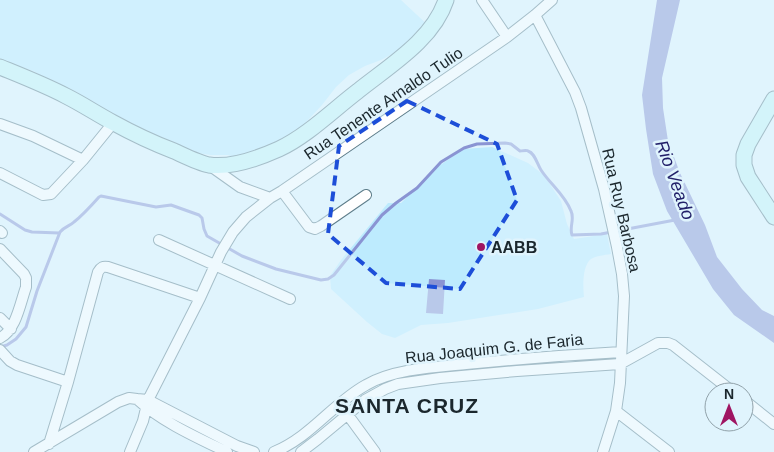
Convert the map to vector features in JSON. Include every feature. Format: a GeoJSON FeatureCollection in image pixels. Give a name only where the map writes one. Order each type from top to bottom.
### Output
{"type":"FeatureCollection","features":[{"type":"Feature","properties":{"kind":"street"},"geometry":{"type":"LineString","coordinates":[[208,165],[224,165],[260,157],[302,136],[424,36],[443,11],[446,0]]}},
{"type":"Feature","properties":{"kind":"street"},"geometry":{"type":"LineString","coordinates":[[482,0],[507,36]]}},
{"type":"Feature","properties":{"kind":"street","name":"Rua Tenente Arnaldo Tulio"},"geometry":{"type":"LineString","coordinates":[[130,452],[143,421],[147,404],[215,264],[233,232],[246,217],[270,198],[507,36],[552,0]]}},
{"type":"Feature","properties":{"kind":"street","name":"Rua Ruy Barbosa"},"geometry":{"type":"LineString","coordinates":[[535,15],[581,108],[612,224],[622,274],[624,296],[620,383],[616,411],[603,452]]}},
{"type":"Feature","properties":{"kind":"street"},"geometry":{"type":"LineString","coordinates":[[0,67],[67,96],[113,123],[158,145],[208,165],[240,188],[270,198]]}},
{"type":"Feature","properties":{"kind":"street"},"geometry":{"type":"LineString","coordinates":[[774,99],[748,144],[744,155],[744,164],[748,177],[774,217]]}},
{"type":"Feature","properties":{"kind":"street"},"geometry":{"type":"LineString","coordinates":[[0,173],[43,195],[48,195],[54,192],[83,160],[113,123]]}},
{"type":"Feature","properties":{"kind":"street"},"geometry":{"type":"LineString","coordinates":[[0,124],[33,136],[83,160]]}},
{"type":"Feature","properties":{"kind":"street"},"geometry":{"type":"LineString","coordinates":[[282,191],[309,227],[315,229],[366,195]]}},
{"type":"Feature","properties":{"kind":"street"},"geometry":{"type":"LineString","coordinates":[[159,240],[290,299]]}},
{"type":"Feature","properties":{"kind":"street"},"geometry":{"type":"LineString","coordinates":[[0,249],[26,278],[26,287],[11,329],[5,336],[0,338]]}},
{"type":"Feature","properties":{"kind":"street"},"geometry":{"type":"LineString","coordinates":[[49,444],[100,268],[108,267],[200,298]]}},
{"type":"Feature","properties":{"kind":"street"},"geometry":{"type":"LineString","coordinates":[[0,318],[11,329]]}},
{"type":"Feature","properties":{"kind":"street"},"geometry":{"type":"LineString","coordinates":[[620,364],[658,343],[668,343],[720,382]]}},
{"type":"Feature","properties":{"kind":"street"},"geometry":{"type":"LineString","coordinates":[[0,350],[18,365],[68,382]]}},
{"type":"Feature","properties":{"kind":"street","name":"Rua Joaquim G. de Faria"},"geometry":{"type":"LineString","coordinates":[[274,452],[287,446],[304,434],[366,384],[394,374],[515,359],[621,352]]}},
{"type":"Feature","properties":{"kind":"street","name":"Rua Joaquim G. de Faria"},"geometry":{"type":"LineString","coordinates":[[300,452],[365,400],[398,384],[440,378],[585,365],[620,364]]}},
{"type":"Feature","properties":{"kind":"street"},"geometry":{"type":"LineString","coordinates":[[34,452],[118,402],[129,398],[137,399],[237,446],[254,452]]}},
{"type":"Feature","properties":{"kind":"street"},"geometry":{"type":"LineString","coordinates":[[147,404],[181,428],[227,452]]}},
{"type":"Feature","properties":{"kind":"street"},"geometry":{"type":"LineString","coordinates":[[339,405],[375,452]]}},
{"type":"Feature","properties":{"kind":"street"},"geometry":{"type":"LineString","coordinates":[[754,408],[774,424]]}},
{"type":"Feature","properties":{"kind":"street"},"geometry":{"type":"LineString","coordinates":[[616,411],[669,452]]}},
{"type":"Feature","properties":{"kind":"street"},"geometry":{"type":"LineString","coordinates":[[596,452],[603,452]]}},
{"type":"Feature","properties":{"kind":"highlighted area"},"geometry":{"type":"Polygon","coordinates":[[[407,101],[497,144],[517,200],[460,289],[386,283],[328,234],[339,146],[407,101]]]}},
{"type":"Feature","properties":{"kind":"shaded area"},"geometry":{"type":"Polygon","coordinates":[[[0,0],[401,0],[431,28],[402,49],[349,75],[336,87],[286,144],[237,159],[228,155],[189,152],[159,141],[33,71],[0,60],[0,0]]]}},
{"type":"Feature","properties":{"kind":"shaded area","name":"AABB"},"geometry":{"type":"Polygon","coordinates":[[[492,147],[528,163],[544,175],[561,201],[567,224],[574,239],[607,234],[611,254],[595,257],[588,262],[584,277],[584,297],[538,309],[448,323],[421,325],[395,338],[382,334],[331,289],[330,276],[388,203],[401,203],[436,168],[463,149],[492,147]]]}},
{"type":"Feature","properties":{"kind":"water","name":"Rio Veado"},"geometry":{"type":"Polygon","coordinates":[[[657,0],[680,0],[662,78],[663,108],[668,141],[717,257],[742,289],[762,310],[774,316],[774,343],[734,315],[713,289],[667,211],[653,174],[642,95],[657,0]]]}},
{"type":"Feature","properties":{"kind":"water"},"geometry":{"type":"Polygon","coordinates":[[[429,279],[445,280],[443,314],[426,313],[429,279]]]}},
{"type":"Feature","properties":{"kind":"waterway","name":"Rio Veado"},"geometry":{"type":"LineString","coordinates":[[0,347],[16,339],[26,327],[37,291],[60,232],[101,196],[156,207],[171,205],[199,215],[202,218],[207,236],[242,256],[276,269],[321,280],[328,279],[334,275],[382,215],[417,188],[441,162],[464,148],[477,144],[505,143],[511,144],[520,151],[530,152],[541,170],[568,205],[572,214],[572,235],[601,234],[675,220]]}},
{"type":"Feature","properties":{"kind":"waterway"},"geometry":{"type":"LineString","coordinates":[[0,214],[25,230],[59,233]]}},
{"type":"Feature","properties":{"kind":"place","name":"AABB"},"geometry":{"type":"Point","coordinates":[481,247]}},
{"type":"Feature","properties":{"kind":"district","name":"SANTA CRUZ"},"geometry":{"type":"Point","coordinates":[407,406]}}]}
